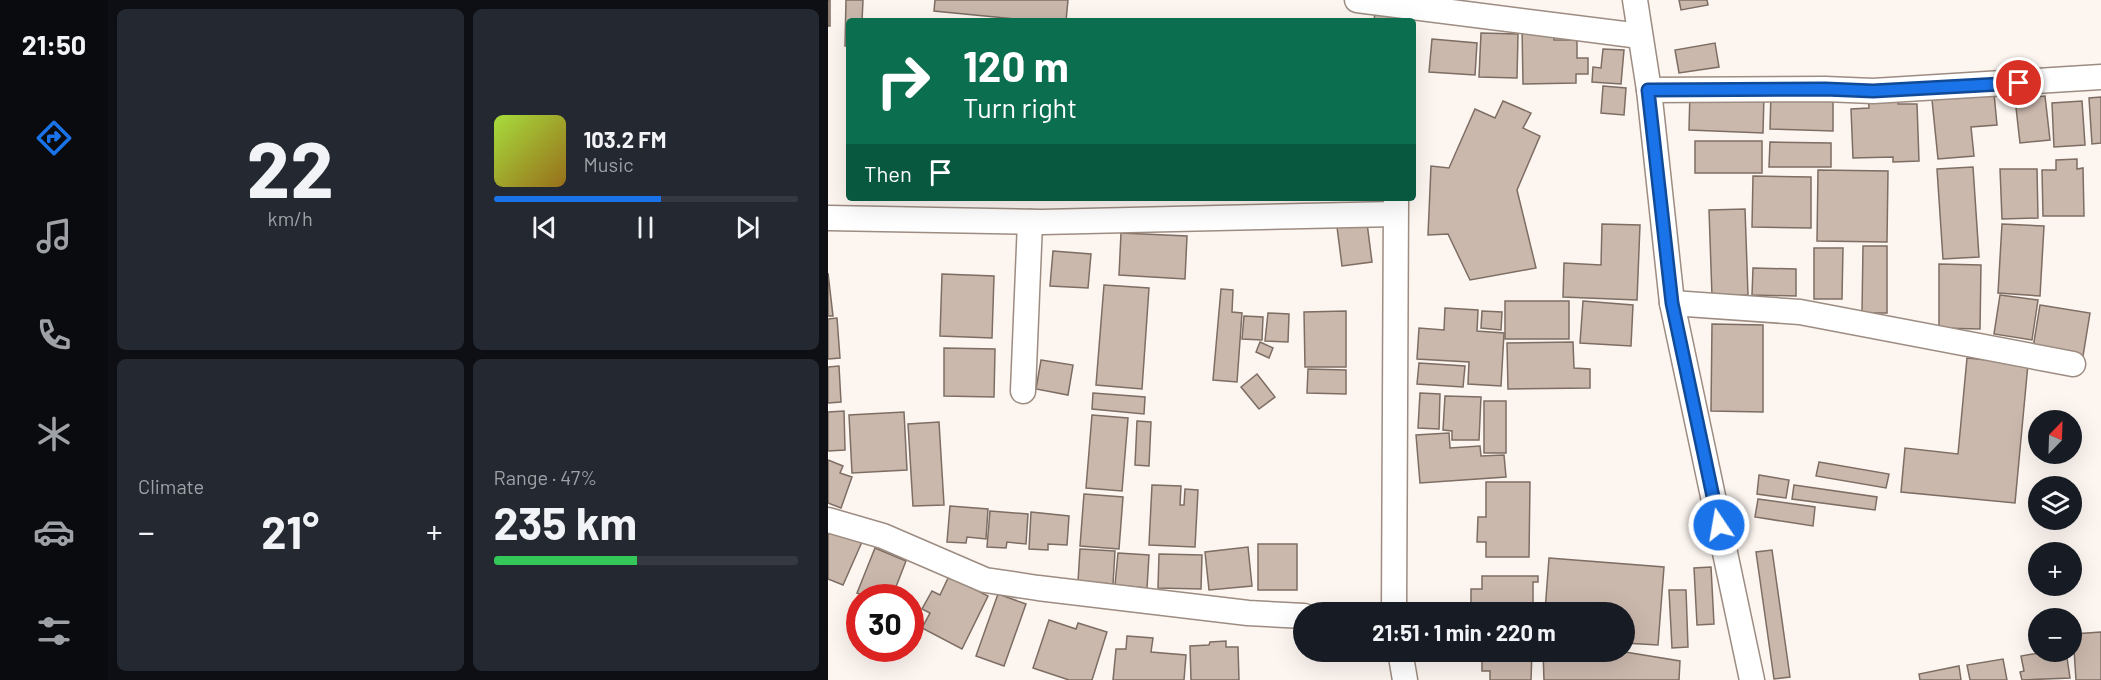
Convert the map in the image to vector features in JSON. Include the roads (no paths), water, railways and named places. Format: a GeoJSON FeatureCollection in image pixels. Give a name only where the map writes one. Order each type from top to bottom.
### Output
{"type":"FeatureCollection","features":[{"type":"Feature","properties":{"kind":"street"},"geometry":{"type":"LineString","coordinates":[[1357,0],[1411,9],[1640,36]]}},
{"type":"Feature","properties":{"kind":"street"},"geometry":{"type":"LineString","coordinates":[[1635,0],[1648,90],[1672,303],[1752,680]]}},
{"type":"Feature","properties":{"kind":"street"},"geometry":{"type":"LineString","coordinates":[[1648,90],[1873,91],[2101,77]]}},
{"type":"Feature","properties":{"kind":"street"},"geometry":{"type":"LineString","coordinates":[[828,218],[1030,222],[1396,206],[1394,602]]}},
{"type":"Feature","properties":{"kind":"street"},"geometry":{"type":"LineString","coordinates":[[1023,391],[1030,222]]}},
{"type":"Feature","properties":{"kind":"street"},"geometry":{"type":"LineString","coordinates":[[1672,303],[1800,312],[2073,364]]}},
{"type":"Feature","properties":{"kind":"street"},"geometry":{"type":"LineString","coordinates":[[828,520],[883,536],[985,580],[1248,613],[1293,615]]}},
{"type":"Feature","properties":{"kind":"street"},"geometry":{"type":"LineString","coordinates":[[1402,662],[1405,680]]}}]}
